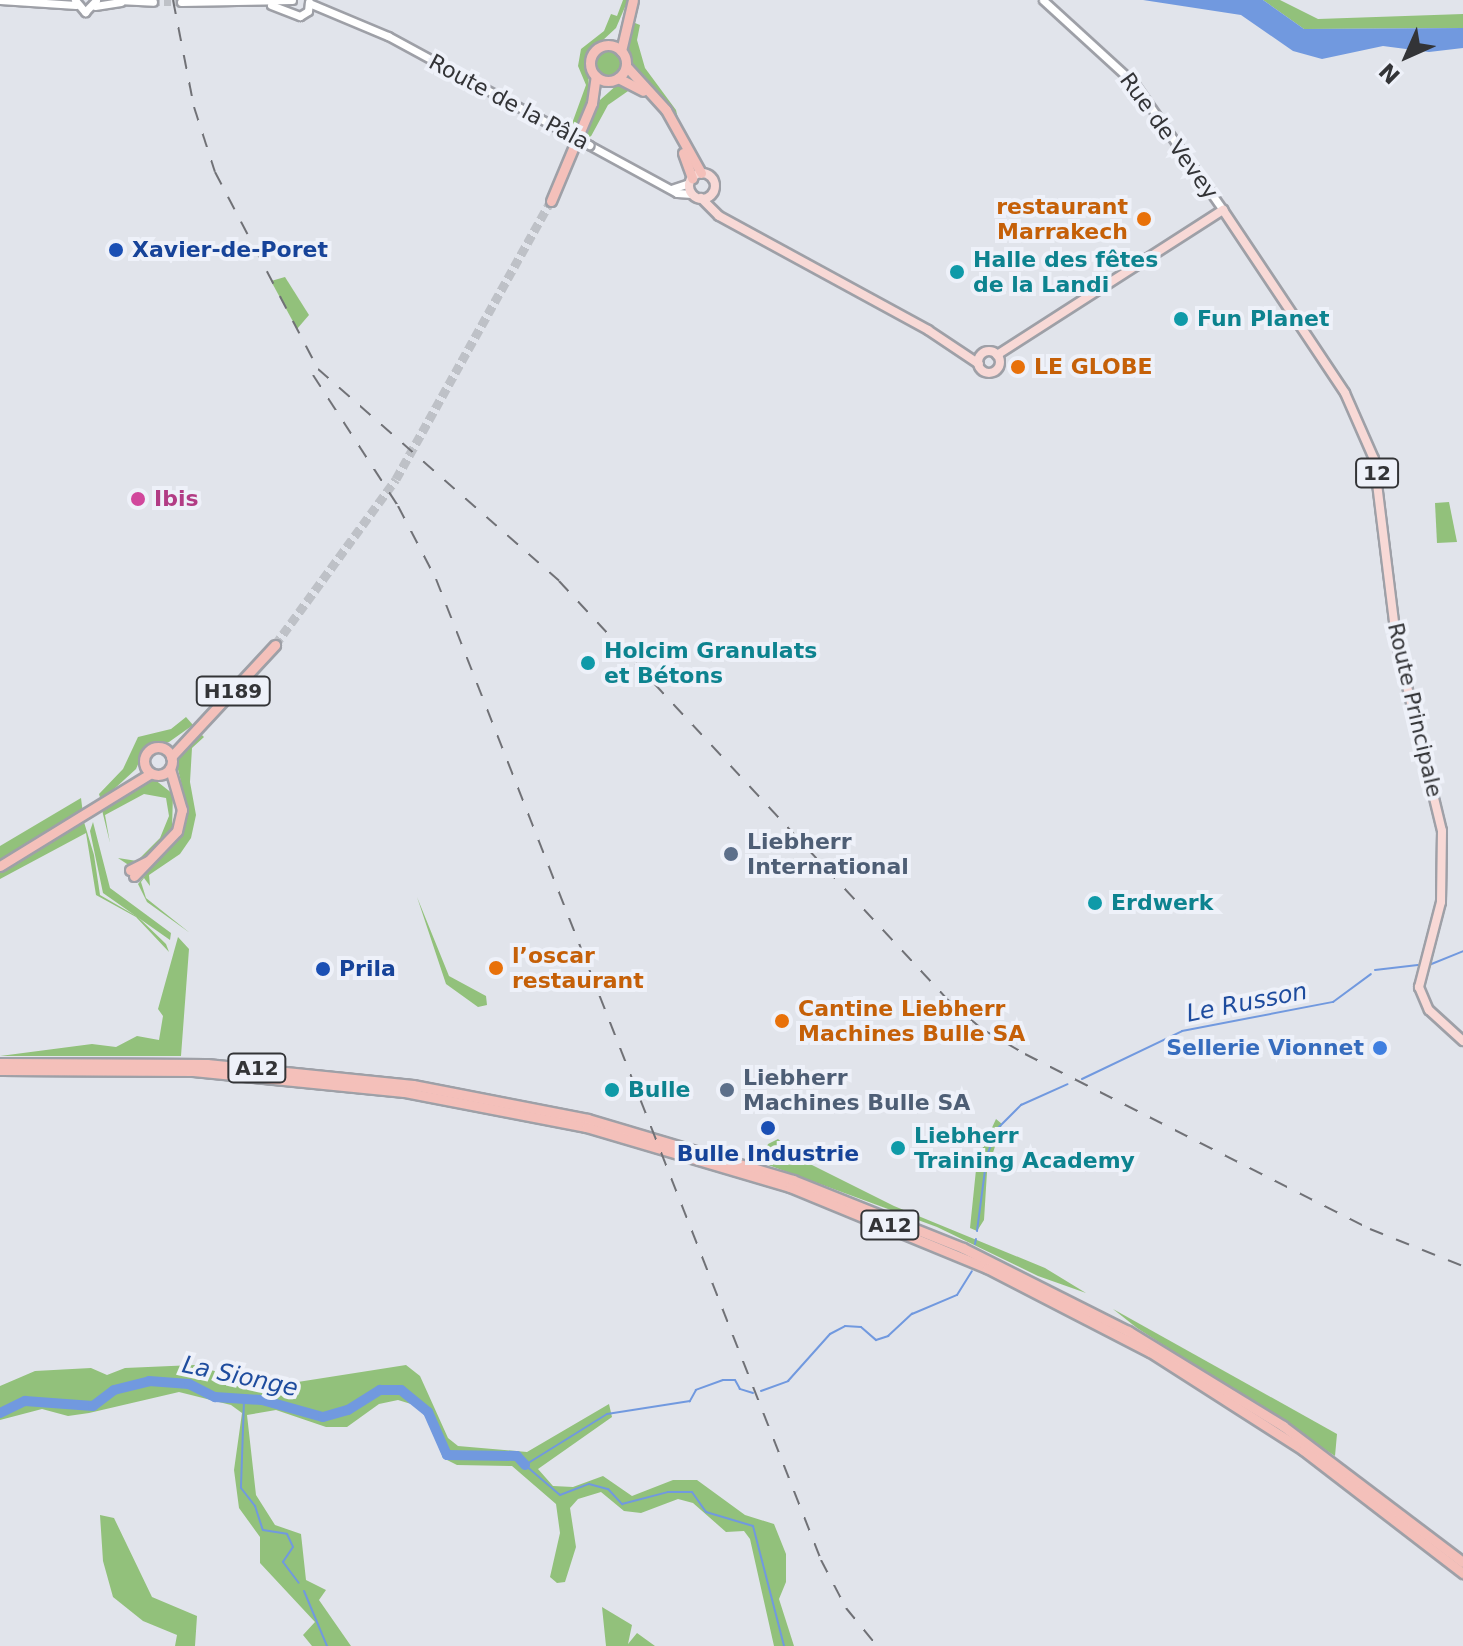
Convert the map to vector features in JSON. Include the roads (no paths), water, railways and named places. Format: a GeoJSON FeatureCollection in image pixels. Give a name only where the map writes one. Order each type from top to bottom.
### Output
{"type":"FeatureCollection","features":[{"type":"Feature","properties":{"kind":"highway"},"geometry":{"type":"LineString","coordinates":[[633,0],[626,19],[621,51],[626,66],[666,110],[694,178]]}},
{"type":"Feature","properties":{"kind":"highway"},"geometry":{"type":"LineString","coordinates":[[551,201],[592,103],[596,76],[592,57],[609,45],[626,19]]}},
{"type":"Feature","properties":{"kind":"highway"},"geometry":{"type":"LineString","coordinates":[[609,45],[621,51]]}},
{"type":"Feature","properties":{"kind":"highway"},"geometry":{"type":"LineString","coordinates":[[592,103],[626,66]]}},
{"type":"Feature","properties":{"kind":"highway"},"geometry":{"type":"LineString","coordinates":[[596,76],[635,85],[657,107],[694,178]]}},
{"type":"Feature","properties":{"kind":"highway","name":"H189"},"geometry":{"type":"LineString","coordinates":[[168,753],[275,645]]}},
{"type":"Feature","properties":{"kind":"highway"},"geometry":{"type":"LineString","coordinates":[[0,866],[157,771],[168,753],[148,751],[157,771],[178,794],[182,810],[177,831],[151,860],[132,873]]}},
{"type":"Feature","properties":{"kind":"highway","name":"A12"},"geometry":{"type":"LineString","coordinates":[[0,1061],[180,1057],[298,1066],[421,1082],[512,1102],[764,1170],[879,1212],[1018,1274],[1128,1331],[1245,1401],[1358,1480],[1463,1562]]}},
{"type":"Feature","properties":{"kind":"highway","name":"A12"},"geometry":{"type":"LineString","coordinates":[[0,1070],[193,1071],[404,1092],[616,1134],[790,1187],[973,1261],[1150,1352],[1303,1450],[1463,1573]]}},
{"type":"Feature","properties":{"kind":"main road"},"geometry":{"type":"LineString","coordinates":[[711,194],[696,196],[694,178],[713,181],[711,194],[725,219]]}},
{"type":"Feature","properties":{"kind":"main road","name":"Route de la Pâla"},"geometry":{"type":"LineString","coordinates":[[696,196],[725,219],[980,360]]}},
{"type":"Feature","properties":{"kind":"main road"},"geometry":{"type":"LineString","coordinates":[[980,360],[988,373],[998,360],[1018,346],[1223,210]]}},
{"type":"Feature","properties":{"kind":"main road","name":"Route Principale"},"geometry":{"type":"LineString","coordinates":[[1223,210],[1345,393],[1374,459],[1397,645],[1443,842],[1441,902],[1419,987],[1429,1010],[1463,1041]]}},
{"type":"Feature","properties":{"kind":"main road"},"geometry":{"type":"LineString","coordinates":[[980,360],[998,360]]}},
{"type":"Feature","properties":{"kind":"street"},"geometry":{"type":"LineString","coordinates":[[0,0],[75,3],[85,12],[96,3],[153,2]]}},
{"type":"Feature","properties":{"kind":"street"},"geometry":{"type":"LineString","coordinates":[[181,2],[261,3],[292,0],[291,10],[261,3]]}},
{"type":"Feature","properties":{"kind":"street","name":"Rue de Vevey"},"geometry":{"type":"LineString","coordinates":[[1043,0],[1134,83],[1223,210]]}},
{"type":"Feature","properties":{"kind":"street"},"geometry":{"type":"LineString","coordinates":[[306,14],[308,2]]}},
{"type":"Feature","properties":{"kind":"street","name":"Route de la Pâla"},"geometry":{"type":"LineString","coordinates":[[308,2],[346,18],[671,189],[696,196]]}},
{"type":"Feature","properties":{"kind":"street","name":"Route de la Pâla"},"geometry":{"type":"LineString","coordinates":[[291,10],[346,18]]}},
{"type":"Feature","properties":{"kind":"street"},"geometry":{"type":"LineString","coordinates":[[671,189],[694,178]]}},
{"type":"Feature","properties":{"kind":"water"},"geometry":{"type":"Polygon","coordinates":[[[1143,0],[1263,0],[1304,29],[1463,28],[1463,48],[1429,52],[1383,46],[1322,59],[1293,51],[1241,15],[1143,0]]]}},
{"type":"Feature","properties":{"kind":"waterway","name":"Le Russon"},"geometry":{"type":"LineString","coordinates":[[1429,965],[1463,951]]}},
{"type":"Feature","properties":{"kind":"waterway","name":"Le Russon"},"geometry":{"type":"LineString","coordinates":[[1375,970],[1418,965]]}},
{"type":"Feature","properties":{"kind":"waterway","name":"Le Russon"},"geometry":{"type":"LineString","coordinates":[[1082,1079],[1182,1031],[1333,1002],[1371,974]]}},
{"type":"Feature","properties":{"kind":"waterway","name":"Le Russon"},"geometry":{"type":"LineString","coordinates":[[977,1231],[987,1155],[998,1128],[1021,1105],[1068,1084]]}},
{"type":"Feature","properties":{"kind":"waterway","name":"Le Russon"},"geometry":{"type":"LineString","coordinates":[[975,1244],[976,1239]]}},
{"type":"Feature","properties":{"kind":"waterway","name":"Le Russon"},"geometry":{"type":"LineString","coordinates":[[761,1391],[788,1381],[830,1334],[845,1326],[861,1327],[876,1340],[888,1336],[912,1314],[957,1295],[972,1271]]}},
{"type":"Feature","properties":{"kind":"waterway","name":"La Sionge"},"geometry":{"type":"LineString","coordinates":[[753,1393],[740,1389],[735,1380],[723,1380],[696,1390],[690,1401],[607,1414],[525,1465],[560,1495],[589,1484],[608,1489],[622,1504],[668,1492],[692,1492],[706,1512],[753,1526],[784,1646]]}},
{"type":"Feature","properties":{"kind":"waterway","name":"La Sionge"},"geometry":{"type":"LineString","coordinates":[[0,1413],[25,1401],[93,1406],[114,1390],[149,1381],[189,1384],[215,1397],[262,1400],[323,1417],[348,1410],[380,1390],[401,1390],[428,1412],[447,1455],[517,1456],[525,1465]]}},
{"type":"Feature","properties":{"kind":"waterway"},"geometry":{"type":"LineString","coordinates":[[244,1400],[241,1488],[255,1506],[263,1530],[287,1534],[293,1547],[283,1562],[299,1583]]}},
{"type":"Feature","properties":{"kind":"waterway"},"geometry":{"type":"LineString","coordinates":[[304,1591],[327,1646]]}},
{"type":"Feature","properties":{"kind":"tunnel"},"geometry":{"type":"LineString","coordinates":[[153,2],[181,2]]}},
{"type":"Feature","properties":{"kind":"tunnel"},"geometry":{"type":"LineString","coordinates":[[275,645],[396,479],[551,201]]}},
{"type":"Feature","properties":{"kind":"railway"},"geometry":{"type":"LineString","coordinates":[[173,0],[194,107],[215,172],[318,369],[559,581],[947,999],[982,1029],[1025,1054],[1370,1229],[1463,1266]]}},
{"type":"Feature","properties":{"kind":"railway"},"geometry":{"type":"LineString","coordinates":[[313,375],[398,506],[436,579],[821,1560],[846,1608],[877,1646]]}},
{"type":"Feature","properties":{"kind":"place","name":"restaurant Marrakech"},"geometry":{"type":"Point","coordinates":[1144,219]}},
{"type":"Feature","properties":{"kind":"place","name":"Xavier-de-Poret"},"geometry":{"type":"Point","coordinates":[116,250]}},
{"type":"Feature","properties":{"kind":"place","name":"Halle des fêtes de la Landi"},"geometry":{"type":"Point","coordinates":[957,272]}},
{"type":"Feature","properties":{"kind":"place","name":"Fun Planet"},"geometry":{"type":"Point","coordinates":[1181,319]}},
{"type":"Feature","properties":{"kind":"place","name":"LE GLOBE"},"geometry":{"type":"Point","coordinates":[1018,367]}},
{"type":"Feature","properties":{"kind":"place","name":"Ibis"},"geometry":{"type":"Point","coordinates":[138,499]}},
{"type":"Feature","properties":{"kind":"place","name":"Holcim Granulats et Bétons"},"geometry":{"type":"Point","coordinates":[588,663]}},
{"type":"Feature","properties":{"kind":"place","name":"Liebherr International"},"geometry":{"type":"Point","coordinates":[731,854]}},
{"type":"Feature","properties":{"kind":"place","name":"Erdwerk"},"geometry":{"type":"Point","coordinates":[1095,903]}},
{"type":"Feature","properties":{"kind":"place","name":"l’oscar restaurant"},"geometry":{"type":"Point","coordinates":[496,968]}},
{"type":"Feature","properties":{"kind":"place","name":"Prila"},"geometry":{"type":"Point","coordinates":[323,969]}},
{"type":"Feature","properties":{"kind":"place","name":"Cantine Liebherr Machines Bulle SA"},"geometry":{"type":"Point","coordinates":[782,1021]}},
{"type":"Feature","properties":{"kind":"place","name":"Sellerie Vionnet"},"geometry":{"type":"Point","coordinates":[1380,1048]}},
{"type":"Feature","properties":{"kind":"place","name":"Bulle"},"geometry":{"type":"Point","coordinates":[612,1090]}},
{"type":"Feature","properties":{"kind":"place","name":"Liebherr Machines Bulle SA"},"geometry":{"type":"Point","coordinates":[727,1090]}},
{"type":"Feature","properties":{"kind":"place","name":"Bulle Industrie"},"geometry":{"type":"Point","coordinates":[768,1128]}},
{"type":"Feature","properties":{"kind":"place","name":"Liebherr Training Academy"},"geometry":{"type":"Point","coordinates":[898,1148]}}]}
